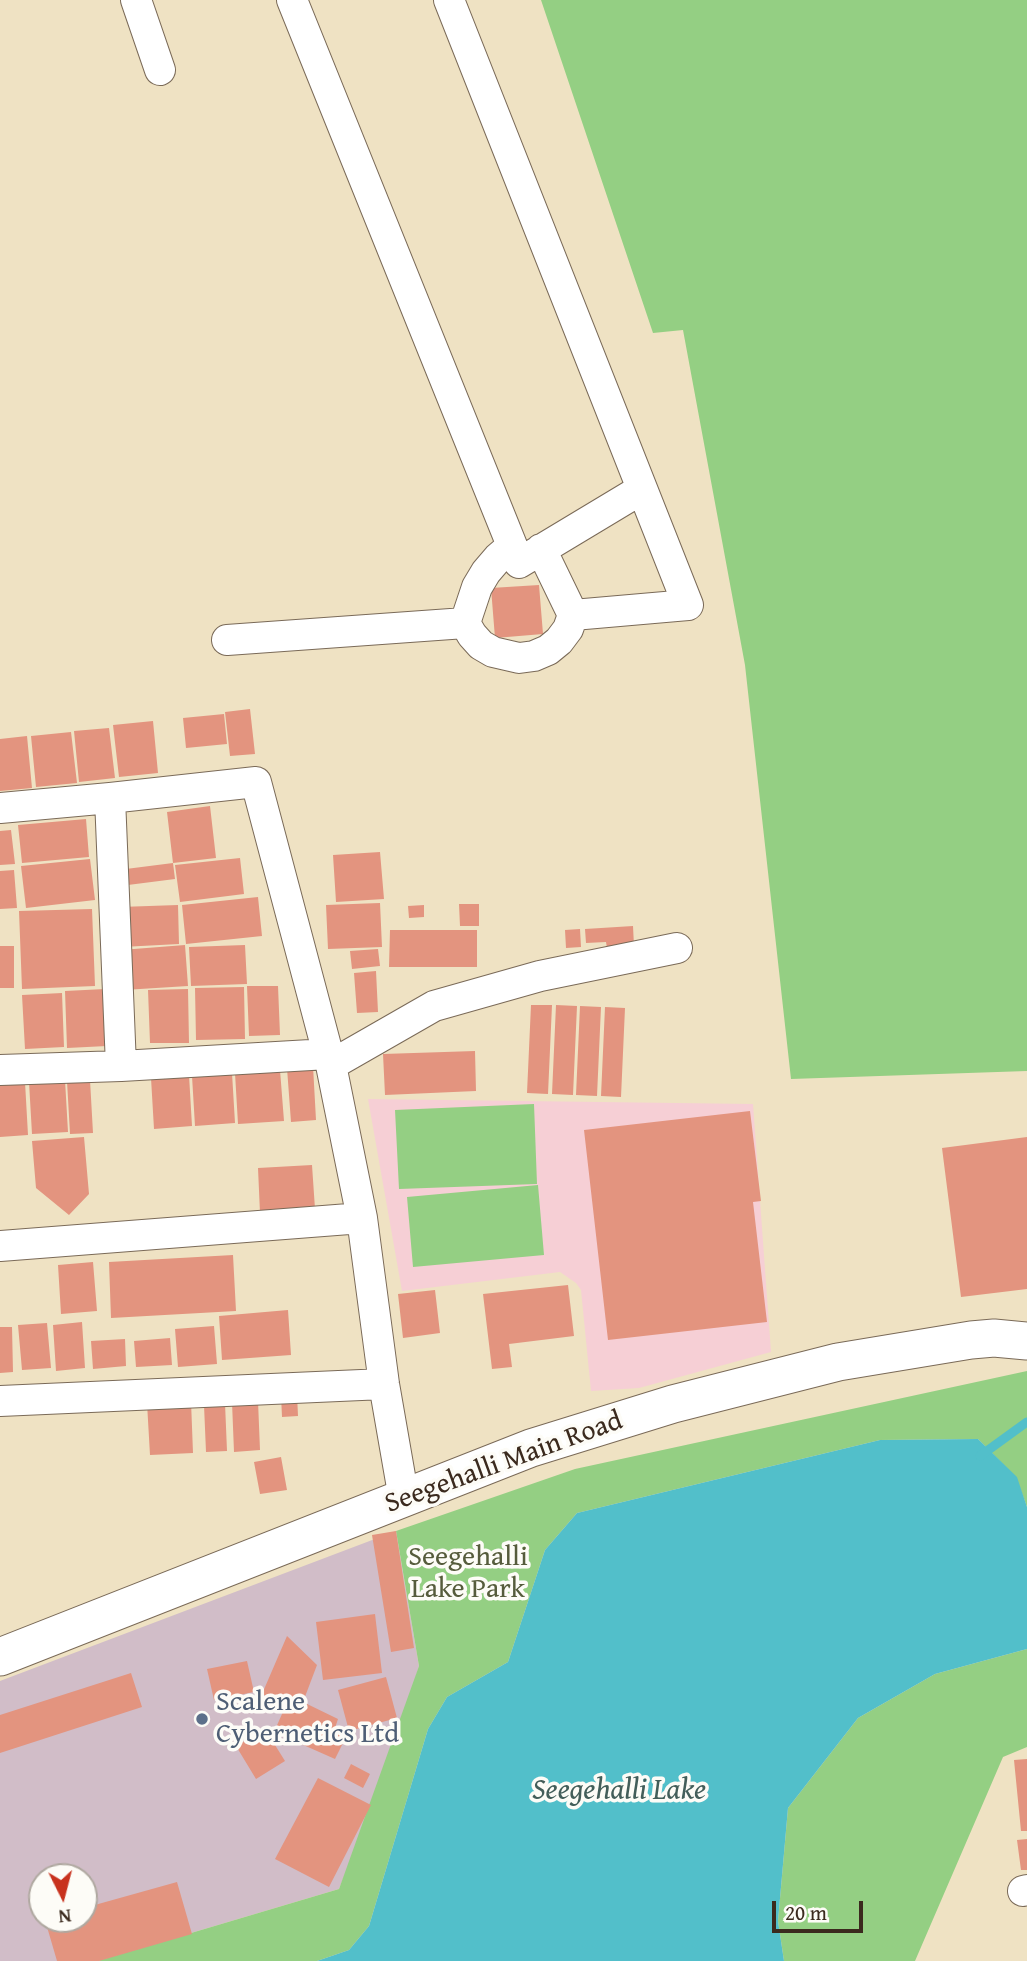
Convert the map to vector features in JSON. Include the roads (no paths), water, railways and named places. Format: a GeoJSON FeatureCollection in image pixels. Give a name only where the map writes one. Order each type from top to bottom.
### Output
{"type":"FeatureCollection","features":[{"type":"Feature","properties":{"kind":"street"},"geometry":{"type":"LineString","coordinates":[[136,0],[160,70]]}},
{"type":"Feature","properties":{"kind":"street"},"geometry":{"type":"LineString","coordinates":[[292,0],[526,548],[573,615]]}},
{"type":"Feature","properties":{"kind":"street"},"geometry":{"type":"LineString","coordinates":[[449,0],[688,605],[573,615]]}},
{"type":"Feature","properties":{"kind":"street"},"geometry":{"type":"LineString","coordinates":[[573,615],[568,629],[548,650],[519,658],[493,652],[481,645],[465,623],[477,587],[498,558],[526,548],[642,489]]}},
{"type":"Feature","properties":{"kind":"street"},"geometry":{"type":"LineString","coordinates":[[227,640],[465,623]]}},
{"type":"Feature","properties":{"kind":"street"},"geometry":{"type":"LineString","coordinates":[[0,808],[256,782],[330,1060],[362,1218],[384,1384],[404,1499]]}},
{"type":"Feature","properties":{"kind":"street"},"geometry":{"type":"LineString","coordinates":[[110,798],[121,1066]]}},
{"type":"Feature","properties":{"kind":"street"},"geometry":{"type":"LineString","coordinates":[[0,1070],[330,1060],[434,1006],[540,976],[677,948]]}},
{"type":"Feature","properties":{"kind":"street"},"geometry":{"type":"LineString","coordinates":[[0,1246],[362,1218]]}},
{"type":"Feature","properties":{"kind":"street","name":"Seegehalli Main Road"},"geometry":{"type":"LineString","coordinates":[[0,1657],[531,1448],[673,1404],[838,1362],[994,1338],[1027,1341]]}},
{"type":"Feature","properties":{"kind":"street"},"geometry":{"type":"LineString","coordinates":[[0,1401],[384,1384]]}},
{"type":"Feature","properties":{"kind":"water","name":"Seegehalli Lake"},"geometry":{"type":"Polygon","coordinates":[[[978,1439],[1017,1477],[1027,1507],[1027,1649],[935,1674],[858,1718],[788,1808],[778,1921],[784,1961],[317,1961],[349,1950],[369,1926],[428,1729],[447,1697],[508,1662],[545,1550],[577,1513],[880,1440],[978,1439]]]}},
{"type":"Feature","properties":{"kind":"waterway"},"geometry":{"type":"LineString","coordinates":[[980,1456],[1027,1422]]}},
{"type":"Feature","properties":{"kind":"place","name":"Scalene Cybernetics Ltd"},"geometry":{"type":"Point","coordinates":[202,1719]}},
{"type":"Feature","properties":{"kind":"park label","name":"Seegehalli Lake Park"},"geometry":{"type":"Point","coordinates":[468,1574]}}]}
